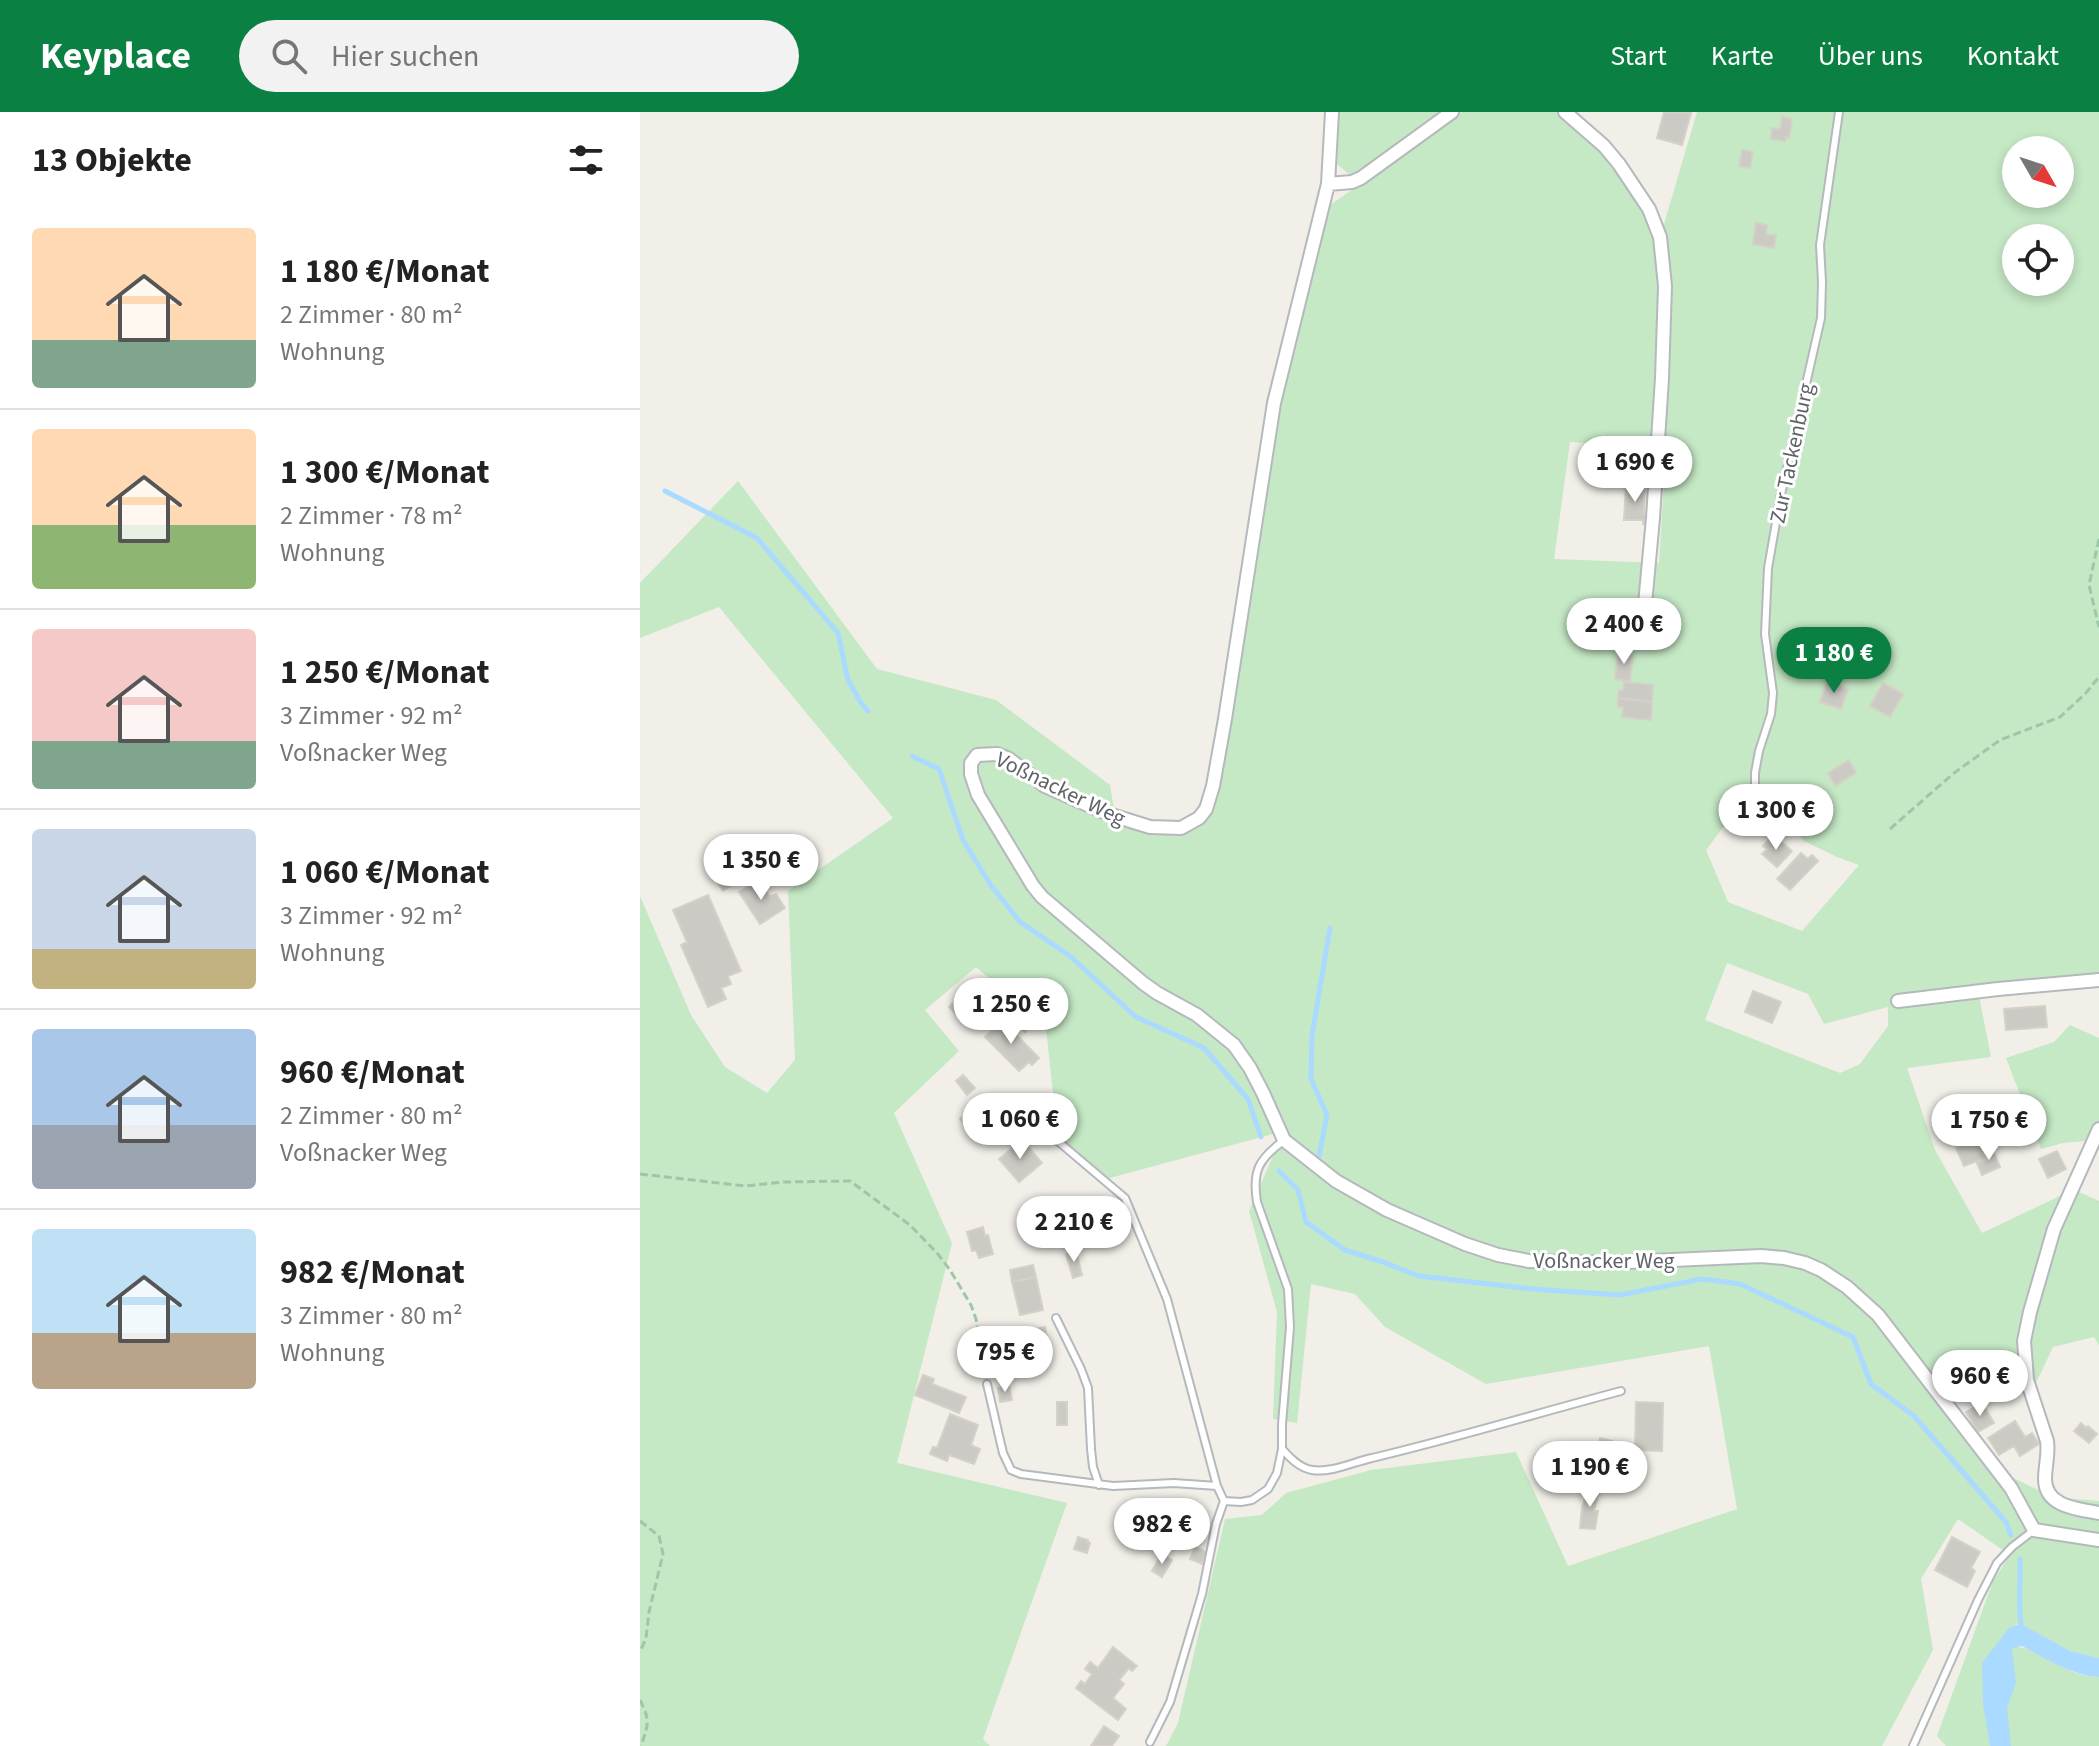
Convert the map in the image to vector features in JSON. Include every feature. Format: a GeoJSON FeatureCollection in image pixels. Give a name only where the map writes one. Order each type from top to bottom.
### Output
{"type":"FeatureCollection","features":[{"type":"Feature","properties":{"kind":"street"},"geometry":{"type":"LineString","coordinates":[[1332,112],[1328,184],[1361,178],[1452,112]]}},
{"type":"Feature","properties":{"kind":"street"},"geometry":{"type":"LineString","coordinates":[[1565,112],[1604,146],[1619,164],[1649,209],[1660,237],[1665,286],[1663,346],[1644,615]]}},
{"type":"Feature","properties":{"kind":"street","name":"Voßnacker Weg"},"geometry":{"type":"LineString","coordinates":[[1328,184],[1274,403],[1225,719],[1206,809],[1199,818],[1181,828],[1150,827],[1045,786],[1009,759],[987,753],[977,755],[971,763],[978,795],[1042,897],[1143,983],[1197,1015],[1234,1045],[1250,1068],[1284,1140],[1336,1181],[1361,1196],[1465,1244],[1529,1261],[1582,1264],[1761,1256],[1784,1258],[1821,1270],[1847,1287],[1878,1315],[2011,1488],[2034,1530]]}},
{"type":"Feature","properties":{"kind":"street"},"geometry":{"type":"LineString","coordinates":[[1898,1001],[2099,980]]}},
{"type":"Feature","properties":{"kind":"street"},"geometry":{"type":"LineString","coordinates":[[2099,1129],[2054,1229],[2030,1312],[2023,1350],[2027,1380],[2047,1441],[2047,1491],[2061,1504],[2099,1513]]}},
{"type":"Feature","properties":{"kind":"street"},"geometry":{"type":"LineString","coordinates":[[2034,1530],[2099,1540]]}},
{"type":"Feature","properties":{"kind":"lane","name":"Zur Tackenburg"},"geometry":{"type":"LineString","coordinates":[[1755,793],[1755,773],[1771,714],[1773,693],[1765,634],[1768,568],[1781,494],[1821,318],[1820,245],[1839,112]]}},
{"type":"Feature","properties":{"kind":"lane"},"geometry":{"type":"LineString","coordinates":[[1027,1115],[1125,1198],[1167,1299],[1217,1486],[1224,1501],[1216,1524],[1202,1594],[1170,1702],[1150,1742]]}},
{"type":"Feature","properties":{"kind":"lane"},"geometry":{"type":"LineString","coordinates":[[1224,1501],[1241,1502],[1261,1495],[1274,1481],[1282,1449],[1290,1327],[1288,1289],[1257,1202],[1255,1174],[1268,1152],[1284,1140]]}},
{"type":"Feature","properties":{"kind":"lane"},"geometry":{"type":"LineString","coordinates":[[1056,1318],[1088,1388],[1093,1467],[1099,1485]]}},
{"type":"Feature","properties":{"kind":"lane"},"geometry":{"type":"LineString","coordinates":[[987,1384],[1003,1453],[1011,1470],[1030,1477],[1099,1485],[1174,1483],[1217,1486]]}},
{"type":"Feature","properties":{"kind":"lane"},"geometry":{"type":"LineString","coordinates":[[1282,1449],[1304,1468],[1323,1471],[1621,1391]]}},
{"type":"Feature","properties":{"kind":"lane"},"geometry":{"type":"LineString","coordinates":[[1913,1746],[1997,1563],[2034,1530]]}},
{"type":"Feature","properties":{"kind":"path"},"geometry":{"type":"LineString","coordinates":[[2099,539],[2089,585],[2099,627]]}},
{"type":"Feature","properties":{"kind":"path"},"geometry":{"type":"LineString","coordinates":[[1890,829],[1954,773],[2000,740],[2060,717],[2099,677]]}},
{"type":"Feature","properties":{"kind":"path"},"geometry":{"type":"LineString","coordinates":[[640,1174],[745,1186],[850,1181],[910,1225],[950,1270],[976,1319],[987,1384]]}},
{"type":"Feature","properties":{"kind":"path"},"geometry":{"type":"LineString","coordinates":[[640,1521],[659,1536],[663,1554],[646,1638],[640,1652]]}},
{"type":"Feature","properties":{"kind":"path"},"geometry":{"type":"LineString","coordinates":[[640,1700],[648,1726],[641,1746]]}},
{"type":"Feature","properties":{"kind":"green space"},"geometry":{"type":"Polygon","coordinates":[[[1336,112],[1446,112],[1353,178],[1336,163],[1336,112]]]}},
{"type":"Feature","properties":{"kind":"green space"},"geometry":{"type":"Polygon","coordinates":[[[1462,112],[1571,112],[1626,166],[1664,224],[1697,112],[2099,112],[2099,983],[1979,996],[1991,1057],[1907,1068],[1935,1150],[1982,1233],[2064,1194],[2068,1187],[2099,1201],[2099,1345],[2094,1337],[2053,1347],[2033,1389],[2012,1398],[1999,1380],[1948,1406],[2001,1472],[2062,1498],[2099,1501],[2099,1658],[2070,1651],[2017,1624],[2011,1647],[2028,1649],[2076,1673],[2099,1677],[2099,1746],[1946,1746],[1937,1736],[1993,1581],[2010,1555],[1958,1519],[1921,1579],[1933,1650],[1882,1746],[1166,1746],[1178,1723],[1225,1519],[1262,1515],[1286,1493],[1371,1470],[1516,1452],[1568,1566],[1737,1509],[1709,1346],[1486,1384],[1385,1327],[1355,1294],[1311,1284],[1297,1423],[1273,1419],[1277,1312],[1249,1211],[1284,1131],[1106,1179],[1058,1139],[1046,1028],[976,967],[925,1010],[959,1051],[894,1113],[952,1243],[897,1463],[1067,1503],[983,1739],[990,1746],[640,1746],[640,896],[691,1015],[725,1067],[767,1093],[795,1060],[788,891],[893,818],[719,607],[640,638],[640,583],[738,481],[877,669],[996,700],[1110,785],[1116,821],[1174,836],[1195,825],[1210,810],[1279,394],[1330,205],[1462,112]],[[1570,442],[1554,559],[1659,563],[1666,448],[1570,442]],[[1743,801],[1706,850],[1728,902],[1802,931],[1859,865],[1804,841],[1774,802],[1743,801]],[[1727,963],[1705,1020],[1840,1073],[1860,1064],[1888,1026],[1888,1007],[1824,1024],[1808,994],[1727,963]]]}},
{"type":"Feature","properties":{"kind":"green space"},"geometry":{"type":"Polygon","coordinates":[[[2070,1025],[2099,1038],[2099,1144],[2085,1141],[2041,1149],[2006,1058],[2054,1042],[2070,1025]]]}},
{"type":"Feature","properties":{"kind":"water"},"geometry":{"type":"Polygon","coordinates":[[[2021,1624],[2070,1651],[2099,1658],[2099,1677],[2069,1670],[2022,1646],[2012,1648],[2016,1683],[2007,1708],[2011,1746],[1990,1746],[1983,1704],[1982,1663],[2009,1628],[2021,1624]]]}},
{"type":"Feature","properties":{"kind":"building"},"geometry":{"type":"Polygon","coordinates":[[[1664,112],[1691,113],[1682,145],[1657,138],[1664,112]]]}},
{"type":"Feature","properties":{"kind":"building"},"geometry":{"type":"Polygon","coordinates":[[[1782,117],[1792,119],[1789,138],[1786,137],[1785,141],[1771,139],[1772,128],[1780,129],[1782,117]]]}},
{"type":"Feature","properties":{"kind":"building"},"geometry":{"type":"Polygon","coordinates":[[[1742,150],[1753,152],[1750,168],[1739,166],[1742,150]]]}},
{"type":"Feature","properties":{"kind":"building"},"geometry":{"type":"Polygon","coordinates":[[[1756,223],[1767,225],[1766,234],[1776,235],[1774,248],[1753,244],[1756,223]]]}},
{"type":"Feature","properties":{"kind":"building"},"geometry":{"type":"Polygon","coordinates":[[[1645,466],[1645,486],[1632,486],[1633,467],[1645,466]]]}},
{"type":"Feature","properties":{"kind":"building"},"geometry":{"type":"Polygon","coordinates":[[[1626,486],[1645,486],[1644,514],[1647,514],[1647,525],[1643,524],[1643,520],[1624,520],[1626,486]]]}},
{"type":"Feature","properties":{"kind":"building"},"geometry":{"type":"Polygon","coordinates":[[[1618,652],[1633,654],[1630,681],[1615,679],[1618,652]]]}},
{"type":"Feature","properties":{"kind":"building"},"geometry":{"type":"Polygon","coordinates":[[[1827,681],[1848,689],[1841,709],[1820,702],[1827,681]]]}},
{"type":"Feature","properties":{"kind":"building"},"geometry":{"type":"Polygon","coordinates":[[[1624,682],[1653,685],[1652,702],[1618,698],[1624,682]]]}},
{"type":"Feature","properties":{"kind":"building"},"geometry":{"type":"Polygon","coordinates":[[[1883,683],[1903,694],[1890,717],[1870,706],[1883,683]]]}},
{"type":"Feature","properties":{"kind":"building"},"geometry":{"type":"Polygon","coordinates":[[[1618,698],[1652,702],[1651,720],[1622,717],[1623,707],[1618,707],[1618,698]]]}},
{"type":"Feature","properties":{"kind":"building"},"geometry":{"type":"Polygon","coordinates":[[[1849,760],[1856,773],[1835,786],[1828,773],[1849,760]]]}},
{"type":"Feature","properties":{"kind":"building"},"geometry":{"type":"Polygon","coordinates":[[[1770,838],[1774,841],[1777,838],[1792,851],[1777,867],[1762,854],[1767,849],[1763,846],[1770,838]]]}},
{"type":"Feature","properties":{"kind":"building"},"geometry":{"type":"Polygon","coordinates":[[[1801,853],[1808,859],[1812,855],[1818,861],[1790,890],[1777,879],[1801,853]]]}},
{"type":"Feature","properties":{"kind":"building"},"geometry":{"type":"Polygon","coordinates":[[[725,865],[736,883],[723,891],[712,874],[725,865]]]}},
{"type":"Feature","properties":{"kind":"building"},"geometry":{"type":"Polygon","coordinates":[[[758,880],[770,897],[776,894],[785,908],[760,924],[739,892],[758,880]]]}},
{"type":"Feature","properties":{"kind":"building"},"geometry":{"type":"Polygon","coordinates":[[[708,895],[741,971],[728,976],[731,984],[721,988],[726,999],[708,1007],[681,945],[687,942],[673,910],[708,895]]]}},
{"type":"Feature","properties":{"kind":"building"},"geometry":{"type":"Polygon","coordinates":[[[1753,991],[1781,1002],[1772,1023],[1745,1012],[1753,991]]]}},
{"type":"Feature","properties":{"kind":"building"},"geometry":{"type":"Polygon","coordinates":[[[958,997],[969,1007],[959,1017],[949,1007],[958,997]]]}},
{"type":"Feature","properties":{"kind":"building"},"geometry":{"type":"Polygon","coordinates":[[[1015,1006],[1033,1024],[1025,1032],[1007,1014],[1015,1006]]]}},
{"type":"Feature","properties":{"kind":"building"},"geometry":{"type":"Polygon","coordinates":[[[2045,1006],[2047,1027],[2006,1030],[2004,1009],[2045,1006]]]}},
{"type":"Feature","properties":{"kind":"building"},"geometry":{"type":"Polygon","coordinates":[[[1002,1020],[1039,1058],[1032,1065],[1029,1062],[1019,1071],[985,1037],[1002,1020]]]}},
{"type":"Feature","properties":{"kind":"building"},"geometry":{"type":"Polygon","coordinates":[[[963,1075],[975,1088],[967,1095],[956,1081],[963,1075]]]}},
{"type":"Feature","properties":{"kind":"building"},"geometry":{"type":"Polygon","coordinates":[[[986,1097],[1001,1115],[975,1137],[960,1119],[986,1097]]]}},
{"type":"Feature","properties":{"kind":"building"},"geometry":{"type":"Polygon","coordinates":[[[1968,1138],[1969,1142],[1977,1139],[1985,1158],[1964,1166],[1956,1148],[1968,1138]]]}},
{"type":"Feature","properties":{"kind":"building"},"geometry":{"type":"Polygon","coordinates":[[[1022,1140],[1042,1163],[1019,1182],[999,1159],[1022,1140]]]}},
{"type":"Feature","properties":{"kind":"building"},"geometry":{"type":"Polygon","coordinates":[[[1991,1146],[2000,1167],[1982,1175],[1977,1163],[1988,1159],[1984,1148],[1991,1146]]]}},
{"type":"Feature","properties":{"kind":"building"},"geometry":{"type":"Polygon","coordinates":[[[2057,1151],[2066,1169],[2048,1178],[2039,1159],[2057,1151]]]}},
{"type":"Feature","properties":{"kind":"building"},"geometry":{"type":"Polygon","coordinates":[[[983,1227],[993,1254],[979,1258],[976,1250],[972,1251],[967,1232],[983,1227]]]}},
{"type":"Feature","properties":{"kind":"building"},"geometry":{"type":"Polygon","coordinates":[[[1076,1251],[1082,1275],[1073,1278],[1066,1254],[1076,1251]]]}},
{"type":"Feature","properties":{"kind":"building"},"geometry":{"type":"Polygon","coordinates":[[[1033,1265],[1036,1277],[1012,1282],[1010,1270],[1033,1265]]]}},
{"type":"Feature","properties":{"kind":"building"},"geometry":{"type":"Polygon","coordinates":[[[1036,1277],[1043,1310],[1020,1315],[1012,1282],[1036,1277]]]}},
{"type":"Feature","properties":{"kind":"building"},"geometry":{"type":"Polygon","coordinates":[[[1045,1327],[1049,1348],[1038,1350],[1034,1329],[1045,1327]]]}},
{"type":"Feature","properties":{"kind":"building"},"geometry":{"type":"Polygon","coordinates":[[[1028,1356],[1030,1372],[1012,1375],[1010,1358],[1028,1356]]]}},
{"type":"Feature","properties":{"kind":"building"},"geometry":{"type":"Polygon","coordinates":[[[1982,1357],[1987,1380],[1974,1382],[1969,1360],[1982,1357]]]}},
{"type":"Feature","properties":{"kind":"building"},"geometry":{"type":"Polygon","coordinates":[[[923,1375],[934,1379],[932,1384],[966,1397],[959,1413],[915,1395],[923,1375]]]}},
{"type":"Feature","properties":{"kind":"building"},"geometry":{"type":"Polygon","coordinates":[[[1009,1386],[1012,1400],[1000,1402],[998,1388],[1009,1386]]]}},
{"type":"Feature","properties":{"kind":"building"},"geometry":{"type":"Polygon","coordinates":[[[1057,1402],[1067,1402],[1067,1425],[1057,1425],[1057,1402]]]}},
{"type":"Feature","properties":{"kind":"building"},"geometry":{"type":"Polygon","coordinates":[[[1636,1402],[1663,1403],[1662,1451],[1635,1450],[1636,1402]]]}},
{"type":"Feature","properties":{"kind":"building"},"geometry":{"type":"Polygon","coordinates":[[[1982,1403],[1994,1423],[1978,1432],[1966,1412],[1982,1403]]]}},
{"type":"Feature","properties":{"kind":"building"},"geometry":{"type":"Polygon","coordinates":[[[950,1414],[978,1425],[971,1445],[980,1449],[974,1464],[949,1455],[947,1461],[930,1454],[933,1447],[937,1448],[950,1414]]]}},
{"type":"Feature","properties":{"kind":"building"},"geometry":{"type":"Polygon","coordinates":[[[2015,1421],[2025,1437],[2032,1433],[2039,1444],[2020,1456],[2014,1446],[1999,1455],[1988,1438],[2015,1421]]]}},
{"type":"Feature","properties":{"kind":"building"},"geometry":{"type":"Polygon","coordinates":[[[2081,1423],[2097,1434],[2089,1443],[2074,1431],[2081,1423]]]}},
{"type":"Feature","properties":{"kind":"building"},"geometry":{"type":"Polygon","coordinates":[[[1600,1438],[1612,1441],[1606,1466],[1594,1463],[1600,1438]]]}},
{"type":"Feature","properties":{"kind":"building"},"geometry":{"type":"Polygon","coordinates":[[[1589,1485],[1600,1488],[1594,1511],[1598,1511],[1595,1529],[1580,1528],[1589,1485]]]}},
{"type":"Feature","properties":{"kind":"building"},"geometry":{"type":"Polygon","coordinates":[[[1169,1501],[1190,1517],[1164,1550],[1144,1534],[1149,1527],[1142,1522],[1147,1515],[1154,1520],[1169,1501]]]}},
{"type":"Feature","properties":{"kind":"building"},"geometry":{"type":"Polygon","coordinates":[[[1078,1537],[1090,1543],[1087,1553],[1074,1549],[1078,1537]]]}},
{"type":"Feature","properties":{"kind":"building"},"geometry":{"type":"Polygon","coordinates":[[[1952,1537],[1980,1552],[1971,1568],[1975,1571],[1967,1587],[1935,1570],[1952,1537]]]}},
{"type":"Feature","properties":{"kind":"building"},"geometry":{"type":"Polygon","coordinates":[[[1195,1547],[1207,1552],[1202,1564],[1190,1559],[1195,1547]]]}},
{"type":"Feature","properties":{"kind":"building"},"geometry":{"type":"Polygon","coordinates":[[[1162,1554],[1172,1560],[1162,1577],[1152,1571],[1162,1554]]]}},
{"type":"Feature","properties":{"kind":"building"},"geometry":{"type":"Polygon","coordinates":[[[1113,1647],[1137,1666],[1132,1671],[1129,1668],[1119,1680],[1124,1684],[1113,1698],[1126,1709],[1118,1720],[1076,1688],[1081,1681],[1085,1684],[1092,1674],[1085,1669],[1090,1662],[1098,1668],[1113,1647]]]}},
{"type":"Feature","properties":{"kind":"building"},"geometry":{"type":"Polygon","coordinates":[[[1104,1726],[1119,1736],[1112,1746],[1091,1746],[1104,1726]]]}},
{"type":"Feature","properties":{"kind":"waterway"},"geometry":{"type":"LineString","coordinates":[[665,491],[757,538],[838,633],[848,680],[868,711]]}},
{"type":"Feature","properties":{"kind":"waterway"},"geometry":{"type":"LineString","coordinates":[[912,756],[939,769],[963,840],[990,884],[1020,922],[1070,956],[1136,1017],[1204,1048],[1248,1099],[1261,1137]]}},
{"type":"Feature","properties":{"kind":"waterway"},"geometry":{"type":"LineString","coordinates":[[1319,1156],[1327,1115],[1311,1079],[1312,1035],[1330,928]]}},
{"type":"Feature","properties":{"kind":"waterway"},"geometry":{"type":"LineString","coordinates":[[1279,1171],[1298,1190],[1306,1222],[1345,1250],[1419,1276],[1620,1295],[1702,1279],[1740,1284],[1853,1337],[1871,1384],[1914,1416],[2006,1522],[2011,1535]]}},
{"type":"Feature","properties":{"kind":"waterway"},"geometry":{"type":"LineString","coordinates":[[2020,1559],[2022,1630]]}}]}
